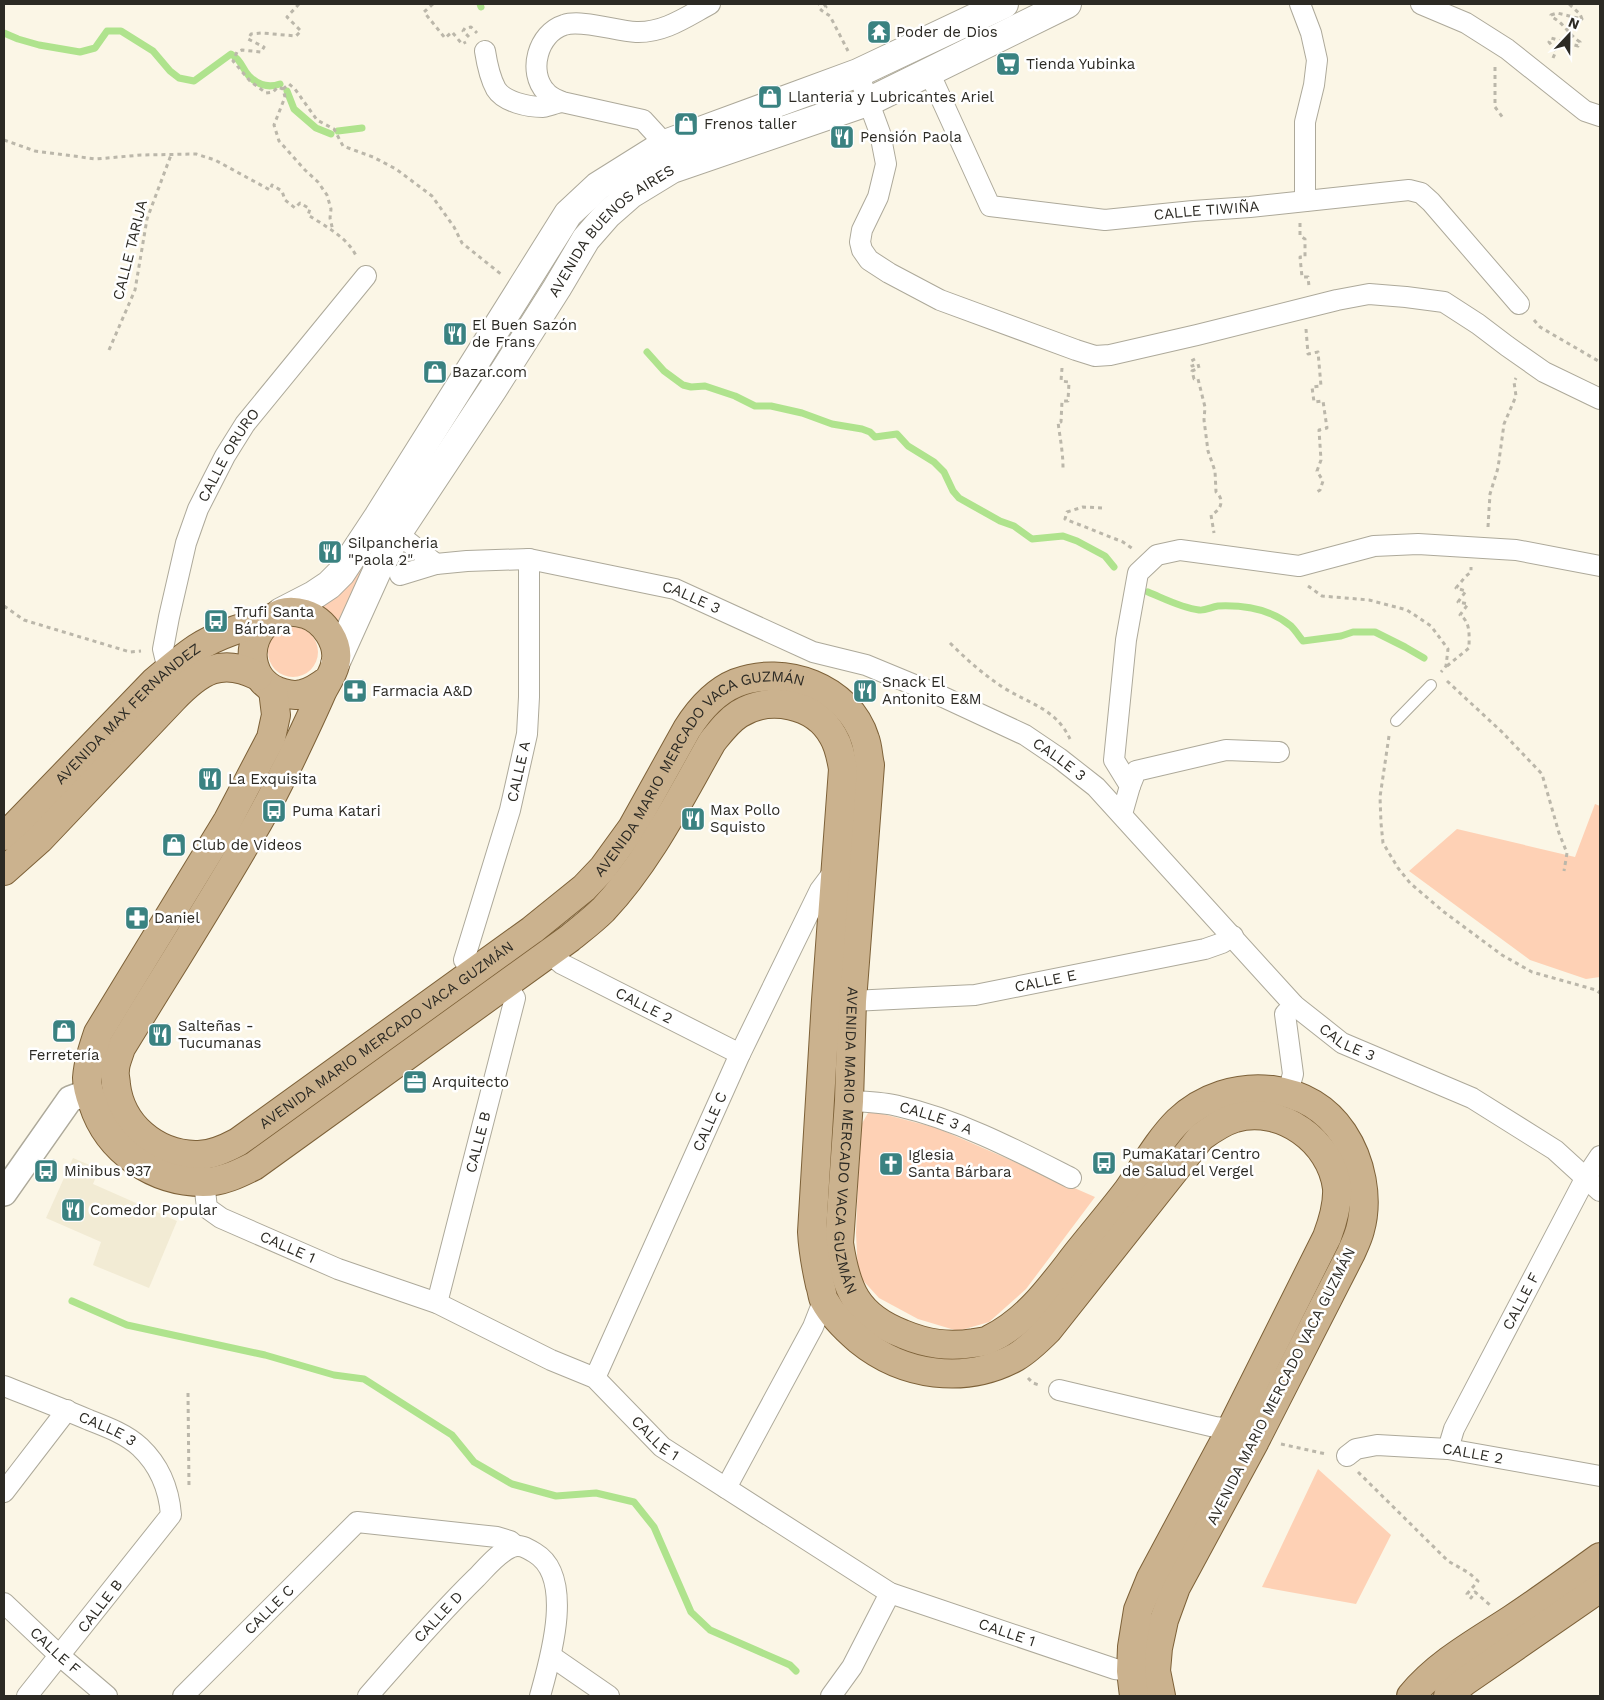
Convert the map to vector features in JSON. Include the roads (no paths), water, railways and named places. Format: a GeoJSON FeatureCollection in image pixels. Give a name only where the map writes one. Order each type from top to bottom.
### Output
{"type":"FeatureCollection","features":[{"type":"Feature","properties":{"kind":"main road","name":"AVENIDA BUENOS AIRES"},"geometry":{"type":"LineString","coordinates":[[117,1089],[115,1070],[121,1048],[254,830],[302,738],[377,571],[388,525],[521,287],[568,214],[598,186],[665,144],[861,72],[1004,4]]}},
{"type":"Feature","properties":{"kind":"main road","name":"AVENIDA BUENOS AIRES"},"geometry":{"type":"LineString","coordinates":[[275,616],[328,586],[388,525],[483,404],[586,239],[607,215],[631,194],[672,169],[870,101],[1067,4]]}},
{"type":"Feature","properties":{"kind":"main road"},"geometry":{"type":"LineString","coordinates":[[117,1089],[89,1092],[87,1079],[90,1057],[98,1033],[228,820],[271,738],[276,715],[266,683],[252,656],[253,642],[259,630],[275,616],[293,611],[318,621],[327,630],[333,642],[332,672],[317,688],[301,695],[292,696],[266,683]]}},
{"type":"Feature","properties":{"kind":"main road","name":"AVENIDA MAX FERNANDEZ"},"geometry":{"type":"LineString","coordinates":[[4,836],[154,682],[166,659],[198,647],[238,628],[275,616]]}},
{"type":"Feature","properties":{"kind":"main road","name":"AVENIDA MAX FERNANDEZ"},"geometry":{"type":"LineString","coordinates":[[7,863],[40,839],[194,678],[219,668],[232,667],[246,670],[266,683]]}},
{"type":"Feature","properties":{"kind":"main road","name":"AVENIDA MARIO MERCADO VACA GUZMÁN"},"geometry":{"type":"LineString","coordinates":[[117,1089],[120,1103],[131,1123],[144,1137],[168,1151],[196,1156],[219,1152],[238,1142],[532,930],[584,888],[604,868],[632,828],[696,715],[708,702],[735,684],[749,679],[765,676],[782,676],[799,694],[806,711],[824,724],[833,736],[840,749],[843,769],[835,870],[839,1000],[849,1101],[839,1244],[848,1285],[855,1300],[874,1318],[895,1332],[921,1342],[941,1345],[989,1340],[1023,1317],[1044,1295],[1127,1191],[1162,1140],[1178,1121],[1197,1106],[1218,1096],[1244,1089],[1264,1089],[1288,1092],[1304,1099],[1320,1108],[1335,1122],[1348,1141],[1362,1177],[1364,1204],[1360,1230],[1351,1253],[1266,1442],[1176,1587],[1164,1620],[1158,1648],[1145,1683]]}},
{"type":"Feature","properties":{"kind":"main road","name":"AVENIDA MARIO MERCADO VACA GUZMÁN"},"geometry":{"type":"LineString","coordinates":[[89,1092],[97,1116],[109,1138],[122,1151],[146,1168],[175,1179],[204,1182],[226,1179],[254,1166],[505,983],[570,938],[601,912],[625,885],[648,853],[712,742],[726,726],[738,714],[754,707],[778,704],[818,686],[835,697],[856,719],[865,738],[870,765],[863,873],[839,1000],[812,1232],[813,1253],[824,1299],[844,1327],[872,1350],[894,1363],[912,1369],[936,1373],[1011,1369],[1017,1357],[1048,1330],[1201,1137],[1219,1124],[1236,1118],[1254,1116],[1281,1120],[1298,1128],[1313,1139],[1329,1162],[1337,1188],[1334,1217],[1327,1237],[1231,1429],[1151,1578],[1138,1610],[1132,1647],[1145,1683]]}},
{"type":"Feature","properties":{"kind":"main road"},"geometry":{"type":"LineString","coordinates":[[835,870],[863,873]]}},
{"type":"Feature","properties":{"kind":"main road"},"geometry":{"type":"LineString","coordinates":[[532,930],[549,953]]}},
{"type":"Feature","properties":{"kind":"main road"},"geometry":{"type":"LineString","coordinates":[[1281,1120],[1288,1092]]}},
{"type":"Feature","properties":{"kind":"main road"},"geometry":{"type":"LineString","coordinates":[[824,1299],[848,1285]]}},
{"type":"Feature","properties":{"kind":"main road"},"geometry":{"type":"LineString","coordinates":[[989,1340],[1011,1369]]}},
{"type":"Feature","properties":{"kind":"main road"},"geometry":{"type":"LineString","coordinates":[[1231,1429],[1266,1442]]}},
{"type":"Feature","properties":{"kind":"main road"},"geometry":{"type":"LineString","coordinates":[[1411,1696],[1423,1682],[1452,1659],[1520,1614],[1600,1557]]}},
{"type":"Feature","properties":{"kind":"main road"},"geometry":{"type":"LineString","coordinates":[[1448,1696],[1464,1682],[1600,1588]]}},
{"type":"Feature","properties":{"kind":"street"},"geometry":{"type":"LineString","coordinates":[[665,144],[643,120],[562,102],[546,92],[538,76],[538,53],[551,31],[562,25],[573,22],[637,32],[668,27],[710,4]]}},
{"type":"Feature","properties":{"kind":"street"},"geometry":{"type":"LineString","coordinates":[[1300,4],[1312,33],[1316,60],[1314,85],[1305,122],[1305,201]]}},
{"type":"Feature","properties":{"kind":"street"},"geometry":{"type":"LineString","coordinates":[[1421,4],[1466,23],[1507,49],[1584,111],[1600,116]]}},
{"type":"Feature","properties":{"kind":"street"},"geometry":{"type":"LineString","coordinates":[[485,51],[487,64],[497,90],[507,98],[523,105],[543,107],[562,102]]}},
{"type":"Feature","properties":{"kind":"street"},"geometry":{"type":"LineString","coordinates":[[861,72],[880,133],[886,164],[878,197],[862,230],[860,242],[862,250],[868,260],[940,300],[1095,356],[1198,348],[1308,314],[1337,300],[1369,294],[1444,302],[1544,372],[1600,399]]}},
{"type":"Feature","properties":{"kind":"street","name":"CALLE TIWIÑA"},"geometry":{"type":"LineString","coordinates":[[929,72],[990,206],[1106,220],[1409,190],[1420,193],[1446,218],[1519,304]]}},
{"type":"Feature","properties":{"kind":"street","name":"CALLE ORURO"},"geometry":{"type":"LineString","coordinates":[[166,659],[169,617],[186,543],[198,510],[225,456],[245,424],[366,276]]}},
{"type":"Feature","properties":{"kind":"street"},"geometry":{"type":"LineString","coordinates":[[388,525],[436,564]]}},
{"type":"Feature","properties":{"kind":"street"},"geometry":{"type":"LineString","coordinates":[[1130,786],[1114,760],[1126,640],[1138,573],[1157,555],[1180,550],[1299,566],[1374,546],[1418,544],[1516,550],[1600,566]]}},
{"type":"Feature","properties":{"kind":"street","name":"CALLE 3"},"geometry":{"type":"LineString","coordinates":[[400,575],[436,564],[529,559],[674,589],[813,652],[866,665],[941,696],[1025,735],[1096,787],[1294,1004],[1342,1043],[1472,1098],[1555,1150],[1600,1191]]}},
{"type":"Feature","properties":{"kind":"street","name":"CALLE A"},"geometry":{"type":"LineString","coordinates":[[474,972],[464,960],[510,810],[527,734],[529,697],[529,559]]}},
{"type":"Feature","properties":{"kind":"street"},"geometry":{"type":"LineString","coordinates":[[799,694],[813,652]]}},
{"type":"Feature","properties":{"kind":"street"},"geometry":{"type":"LineString","coordinates":[[1122,814],[1136,771],[1226,750],[1279,752]]}},
{"type":"Feature","properties":{"kind":"street","name":"CALLE C"},"geometry":{"type":"LineString","coordinates":[[595,1378],[740,1054],[820,890],[835,870]]}},
{"type":"Feature","properties":{"kind":"street","name":"CALLE E"},"geometry":{"type":"LineString","coordinates":[[839,1000],[975,995],[1206,949],[1222,943],[1232,936]]}},
{"type":"Feature","properties":{"kind":"street","name":"CALLE 2"},"geometry":{"type":"LineString","coordinates":[[549,953],[562,964],[740,1054]]}},
{"type":"Feature","properties":{"kind":"street","name":"CALLE B"},"geometry":{"type":"LineString","coordinates":[[437,1303],[515,998],[505,983]]}},
{"type":"Feature","properties":{"kind":"street"},"geometry":{"type":"LineString","coordinates":[[1288,1092],[1293,1074],[1285,1014],[1294,1004]]}},
{"type":"Feature","properties":{"kind":"street"},"geometry":{"type":"LineString","coordinates":[[4,1193],[70,1099],[89,1092]]}},
{"type":"Feature","properties":{"kind":"street","name":"CALLE 3 A"},"geometry":{"type":"LineString","coordinates":[[849,1101],[897,1106],[948,1121],[1022,1153],[1071,1178]]}},
{"type":"Feature","properties":{"kind":"street","name":"CALLE F"},"geometry":{"type":"LineString","coordinates":[[1448,1449],[1454,1429],[1586,1177],[1600,1156]]}},
{"type":"Feature","properties":{"kind":"street","name":"CALLE 1"},"geometry":{"type":"LineString","coordinates":[[204,1182],[207,1208],[221,1218],[338,1269],[437,1303],[551,1360],[595,1378],[662,1447],[890,1593],[1115,1669],[1145,1683]]}},
{"type":"Feature","properties":{"kind":"street"},"geometry":{"type":"LineString","coordinates":[[726,1488],[813,1327],[824,1299]]}},
{"type":"Feature","properties":{"kind":"street","name":"CALLE 3"},"geometry":{"type":"LineString","coordinates":[[4,1386],[114,1430],[139,1446],[150,1457],[163,1477],[170,1499],[171,1515]]}},
{"type":"Feature","properties":{"kind":"street"},"geometry":{"type":"LineString","coordinates":[[1059,1390],[1215,1427],[1231,1429]]}},
{"type":"Feature","properties":{"kind":"street"},"geometry":{"type":"LineString","coordinates":[[4,1492],[66,1410]]}},
{"type":"Feature","properties":{"kind":"street","name":"CALLE 2"},"geometry":{"type":"LineString","coordinates":[[1338,1455],[1377,1445],[1448,1449],[1600,1476]]}},
{"type":"Feature","properties":{"kind":"street","name":"CALLE B"},"geometry":{"type":"LineString","coordinates":[[27,1696],[171,1515]]}},
{"type":"Feature","properties":{"kind":"street","name":"CALLE C"},"geometry":{"type":"LineString","coordinates":[[183,1696],[357,1522],[498,1537],[510,1541],[516,1546]]}},
{"type":"Feature","properties":{"kind":"street"},"geometry":{"type":"LineString","coordinates":[[516,1546],[521,1546],[540,1556],[554,1578],[557,1595],[551,1656],[540,1696]]}},
{"type":"Feature","properties":{"kind":"street","name":"CALLE D"},"geometry":{"type":"LineString","coordinates":[[368,1696],[455,1598],[502,1553],[516,1546]]}},
{"type":"Feature","properties":{"kind":"street"},"geometry":{"type":"LineString","coordinates":[[831,1696],[852,1667],[890,1593]]}},
{"type":"Feature","properties":{"kind":"street","name":"CALLE F"},"geometry":{"type":"LineString","coordinates":[[4,1603],[60,1656],[107,1696]]}},
{"type":"Feature","properties":{"kind":"street"},"geometry":{"type":"LineString","coordinates":[[551,1656],[609,1696]]}},
{"type":"Feature","properties":{"kind":"lane"},"geometry":{"type":"LineString","coordinates":[[1396,721],[1430,685]]}},
{"type":"Feature","properties":{"kind":"waterway"},"geometry":{"type":"LineString","coordinates":[[4,33],[39,45],[80,52],[95,48],[107,31],[121,31],[153,51],[170,71],[179,78],[194,81],[231,54],[256,82],[268,86],[280,84]]}},
{"type":"Feature","properties":{"kind":"waterway"},"geometry":{"type":"LineString","coordinates":[[287,91],[294,109],[316,128],[331,134]]}},
{"type":"Feature","properties":{"kind":"waterway"},"geometry":{"type":"LineString","coordinates":[[338,131],[362,128]]}},
{"type":"Feature","properties":{"kind":"waterway"},"geometry":{"type":"LineString","coordinates":[[647,352],[664,371],[683,385],[691,387],[705,386],[735,396],[755,406],[771,406],[802,413],[832,424],[862,429],[870,432],[875,437],[897,434],[908,446],[934,462],[944,472],[953,491],[959,498],[1000,521],[1014,526],[1032,539],[1063,536],[1077,541],[1105,556],[1114,567]]}},
{"type":"Feature","properties":{"kind":"waterway"},"geometry":{"type":"LineString","coordinates":[[1148,592],[1193,609],[1201,610],[1218,606],[1256,609],[1283,620],[1291,626],[1303,641],[1341,636],[1353,632],[1375,632],[1424,658]]}},
{"type":"Feature","properties":{"kind":"waterway"},"geometry":{"type":"LineString","coordinates":[[72,1301],[127,1325],[265,1355],[334,1375],[364,1379],[452,1435],[474,1462],[512,1484],[556,1496],[596,1493],[634,1502],[654,1527],[691,1612],[710,1630],[790,1665],[796,1671]]}},
{"type":"Feature","properties":{"kind":"place","name":"Poder de Dios"},"geometry":{"type":"Point","coordinates":[879,32]}},
{"type":"Feature","properties":{"kind":"place","name":"Tienda Yubinka"},"geometry":{"type":"Point","coordinates":[1008,64]}},
{"type":"Feature","properties":{"kind":"place","name":"Llanteria y Lubricantes Ariel"},"geometry":{"type":"Point","coordinates":[770,97]}},
{"type":"Feature","properties":{"kind":"place","name":"Frenos taller"},"geometry":{"type":"Point","coordinates":[686,124]}},
{"type":"Feature","properties":{"kind":"place","name":"Pensión Paola"},"geometry":{"type":"Point","coordinates":[842,137]}},
{"type":"Feature","properties":{"kind":"place","name":"El Buen Sazón de Frans"},"geometry":{"type":"Point","coordinates":[455,334]}},
{"type":"Feature","properties":{"kind":"place","name":"Bazar.com"},"geometry":{"type":"Point","coordinates":[435,372]}},
{"type":"Feature","properties":{"kind":"place","name":"Silpancheria \"Paola 2\""},"geometry":{"type":"Point","coordinates":[330,552]}},
{"type":"Feature","properties":{"kind":"place","name":"Trufi Santa Bárbara"},"geometry":{"type":"Point","coordinates":[216,621]}},
{"type":"Feature","properties":{"kind":"place","name":"Farmacia A&D"},"geometry":{"type":"Point","coordinates":[355,691]}},
{"type":"Feature","properties":{"kind":"place","name":"Snack El Antonito E&M"},"geometry":{"type":"Point","coordinates":[865,691]}},
{"type":"Feature","properties":{"kind":"place","name":"La Exquisita"},"geometry":{"type":"Point","coordinates":[210,779]}},
{"type":"Feature","properties":{"kind":"place","name":"Puma Katari"},"geometry":{"type":"Point","coordinates":[274,811]}},
{"type":"Feature","properties":{"kind":"place","name":"Max Pollo Squisto"},"geometry":{"type":"Point","coordinates":[693,819]}},
{"type":"Feature","properties":{"kind":"place","name":"Club de Videos"},"geometry":{"type":"Point","coordinates":[174,845]}},
{"type":"Feature","properties":{"kind":"place","name":"Daniel"},"geometry":{"type":"Point","coordinates":[137,918]}},
{"type":"Feature","properties":{"kind":"place","name":"Ferretería"},"geometry":{"type":"Point","coordinates":[64,1031]}},
{"type":"Feature","properties":{"kind":"place","name":"Salteñas - Tucumanas"},"geometry":{"type":"Point","coordinates":[160,1035]}},
{"type":"Feature","properties":{"kind":"place","name":"Arquitecto"},"geometry":{"type":"Point","coordinates":[415,1082]}},
{"type":"Feature","properties":{"kind":"place","name":"PumaKatari Centro de Salud el Vergel"},"geometry":{"type":"Point","coordinates":[1104,1163]}},
{"type":"Feature","properties":{"kind":"place","name":"Iglesia Santa Bárbara"},"geometry":{"type":"Point","coordinates":[891,1164]}},
{"type":"Feature","properties":{"kind":"place","name":"Minibus 937"},"geometry":{"type":"Point","coordinates":[46,1171]}},
{"type":"Feature","properties":{"kind":"place","name":"Comedor Popular"},"geometry":{"type":"Point","coordinates":[73,1210]}}]}
